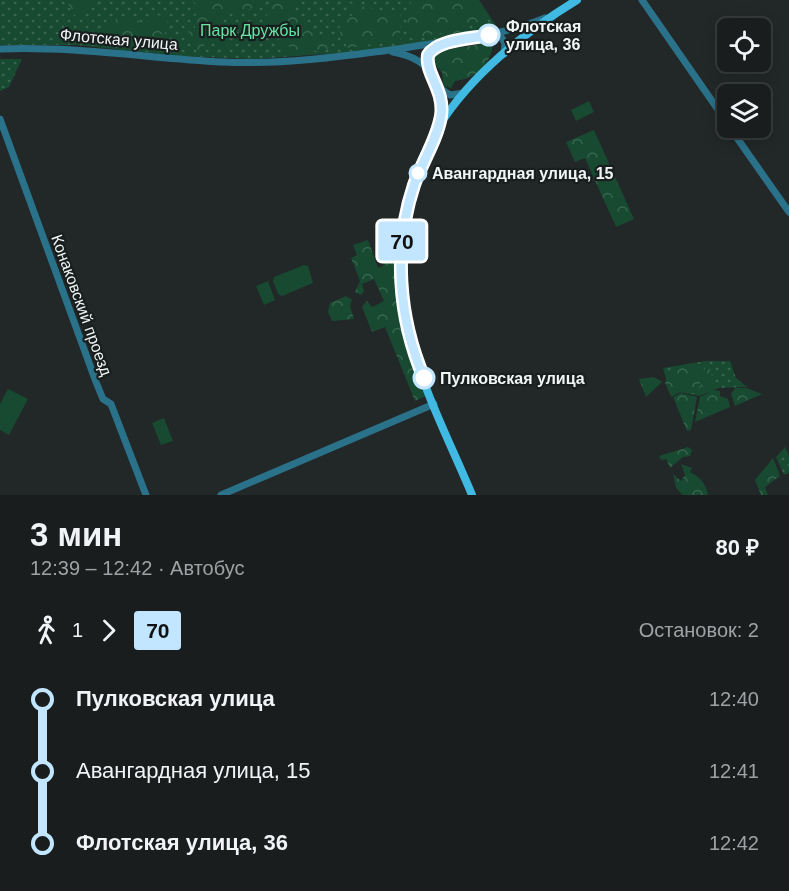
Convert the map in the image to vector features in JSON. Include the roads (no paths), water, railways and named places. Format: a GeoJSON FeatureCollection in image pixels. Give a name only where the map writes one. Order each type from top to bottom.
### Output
{"type":"FeatureCollection","features":[{"type":"Feature","properties":{"kind":"main road","name":"Флотская улица"},"geometry":{"type":"LineString","coordinates":[[561,10],[577,0]]}},
{"type":"Feature","properties":{"kind":"main road"},"geometry":{"type":"LineString","coordinates":[[472,495],[434,404],[408,331],[401,266],[403,232],[414,187],[439,126],[464,93],[503,55],[561,10]]}},
{"type":"Feature","properties":{"kind":"street"},"geometry":{"type":"LineString","coordinates":[[642,0],[717,108]]}},
{"type":"Feature","properties":{"kind":"street","name":"Флотская улица"},"geometry":{"type":"LineString","coordinates":[[0,49],[92,50],[226,62],[314,58],[449,43],[492,35],[523,27],[561,10]]}},
{"type":"Feature","properties":{"kind":"street"},"geometry":{"type":"LineString","coordinates":[[492,35],[503,39],[506,46],[503,55]]}},
{"type":"Feature","properties":{"kind":"street","name":"Флотская улица"},"geometry":{"type":"LineString","coordinates":[[430,71],[427,59],[431,51],[449,43]]}},
{"type":"Feature","properties":{"kind":"street"},"geometry":{"type":"LineString","coordinates":[[387,51],[414,57],[430,71],[437,84],[442,102],[439,126]]}},
{"type":"Feature","properties":{"kind":"street"},"geometry":{"type":"LineString","coordinates":[[437,84],[450,95],[464,93]]}},
{"type":"Feature","properties":{"kind":"street","name":"Конаковский проезд"},"geometry":{"type":"LineString","coordinates":[[0,119],[88,363],[101,396],[111,404],[146,495]]}},
{"type":"Feature","properties":{"kind":"street"},"geometry":{"type":"LineString","coordinates":[[737,138],[789,212]]}},
{"type":"Feature","properties":{"kind":"street"},"geometry":{"type":"LineString","coordinates":[[221,495],[434,404]]}},
{"type":"Feature","properties":{"kind":"place","name":"Флотская улица, 36"},"geometry":{"type":"Point","coordinates":[489,35]}},
{"type":"Feature","properties":{"kind":"place","name":"Авангардная улица, 15"},"geometry":{"type":"Point","coordinates":[418,173]}},
{"type":"Feature","properties":{"kind":"place","name":"Пулковская улица"},"geometry":{"type":"Point","coordinates":[424,378]}},
{"type":"Feature","properties":{"kind":"park label","name":"Парк Дружбы"},"geometry":{"type":"Point","coordinates":[250,30]}}]}
